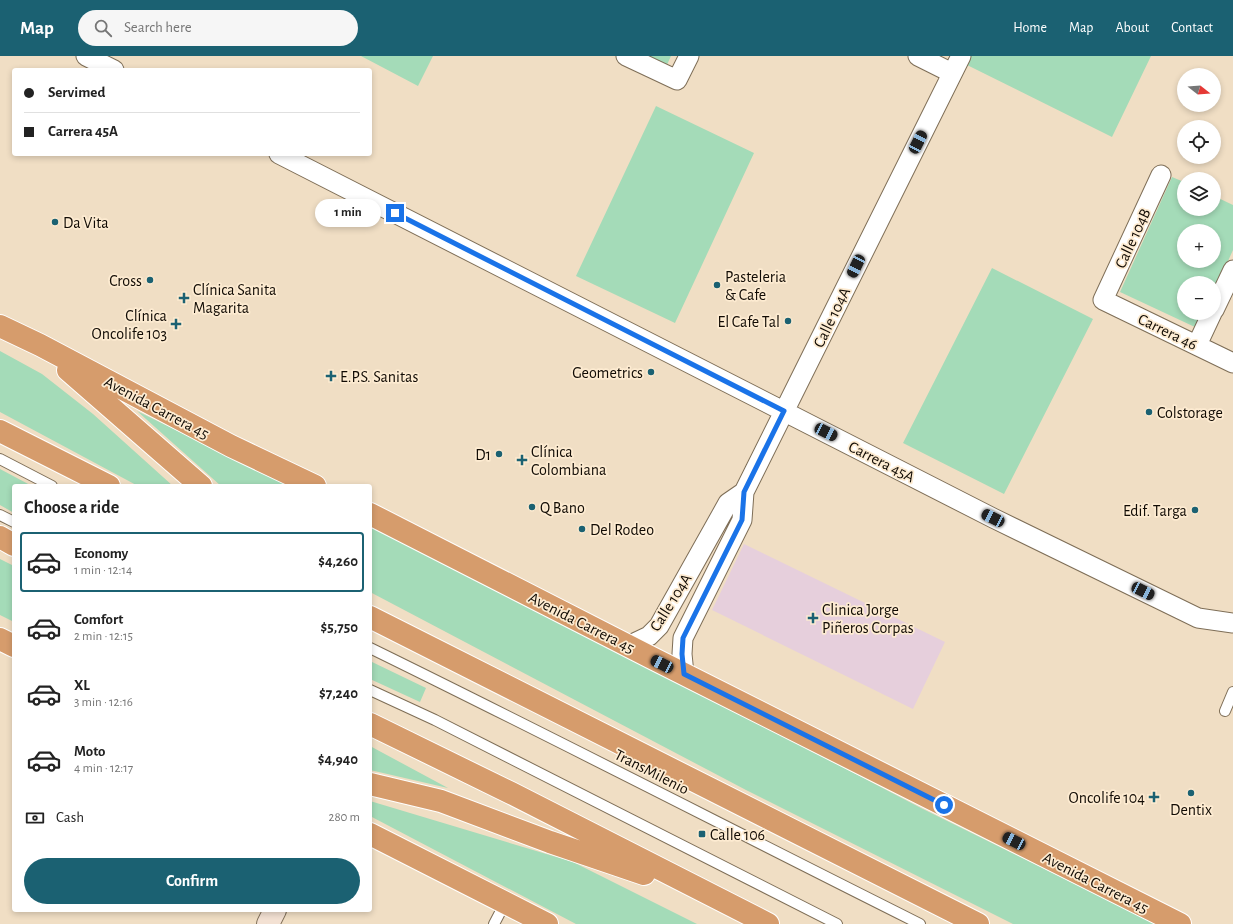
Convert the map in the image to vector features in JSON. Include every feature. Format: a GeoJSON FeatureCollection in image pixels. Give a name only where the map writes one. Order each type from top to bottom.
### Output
{"type":"FeatureCollection","features":[{"type":"Feature","properties":{"kind":"highway","name":"Avenida Carrera 45"},"geometry":{"type":"LineString","coordinates":[[0,326],[40,345],[231,446],[310,484]]}},
{"type":"Feature","properties":{"kind":"highway"},"geometry":{"type":"LineString","coordinates":[[40,345],[199,484]]}},
{"type":"Feature","properties":{"kind":"highway"},"geometry":{"type":"LineString","coordinates":[[0,431],[106,484]]}},
{"type":"Feature","properties":{"kind":"highway","name":"Avenida Carrera 45"},"geometry":{"type":"LineString","coordinates":[[372,515],[628,646],[1180,924]]}},
{"type":"Feature","properties":{"kind":"highway"},"geometry":{"type":"LineString","coordinates":[[0,537],[12,544]]}},
{"type":"Feature","properties":{"kind":"highway"},"geometry":{"type":"LineString","coordinates":[[372,618],[978,924]]}},
{"type":"Feature","properties":{"kind":"highway"},"geometry":{"type":"LineString","coordinates":[[0,639],[12,645]]}},
{"type":"Feature","properties":{"kind":"highway"},"geometry":{"type":"LineString","coordinates":[[372,725],[511,793],[768,924]]}},
{"type":"Feature","properties":{"kind":"highway"},"geometry":{"type":"LineString","coordinates":[[372,785],[441,802],[550,842],[720,900]]}},
{"type":"Feature","properties":{"kind":"highway"},"geometry":{"type":"LineString","coordinates":[[372,835],[547,924]]}},
{"type":"Feature","properties":{"kind":"street"},"geometry":{"type":"LineString","coordinates":[[86,56],[110,68]]}},
{"type":"Feature","properties":{"kind":"street"},"geometry":{"type":"LineString","coordinates":[[626,56],[678,80],[689,56]]}},
{"type":"Feature","properties":{"kind":"street"},"geometry":{"type":"LineString","coordinates":[[918,56],[952,74]]}},
{"type":"Feature","properties":{"kind":"street","name":"Calle 104A"},"geometry":{"type":"LineString","coordinates":[[684,674],[682,654],[683,638],[742,520],[744,492],[961,56]]}},
{"type":"Feature","properties":{"kind":"street","name":"Carrera 45A"},"geometry":{"type":"LineString","coordinates":[[283,156],[1000,521],[1198,618],[1233,623]]}},
{"type":"Feature","properties":{"kind":"street","name":"Calle 104B"},"geometry":{"type":"LineString","coordinates":[[1103,300],[1162,176]]}},
{"type":"Feature","properties":{"kind":"street"},"geometry":{"type":"LineString","coordinates":[[1221,295],[1233,270]]}},
{"type":"Feature","properties":{"kind":"street","name":"Carrera 46"},"geometry":{"type":"LineString","coordinates":[[1103,300],[1233,363]]}},
{"type":"Feature","properties":{"kind":"street"},"geometry":{"type":"LineString","coordinates":[[1197,345],[1209,320]]}},
{"type":"Feature","properties":{"kind":"street","name":"Calle 104A"},"geometry":{"type":"LineString","coordinates":[[628,646],[649,636],[659,626],[728,503],[744,492]]}},
{"type":"Feature","properties":{"kind":"street"},"geometry":{"type":"LineString","coordinates":[[268,924],[274,912]]}},
{"type":"Feature","properties":{"kind":"lane"},"geometry":{"type":"LineString","coordinates":[[0,460],[48,484]]}},
{"type":"Feature","properties":{"kind":"lane"},"geometry":{"type":"LineString","coordinates":[[0,515],[12,521]]}},
{"type":"Feature","properties":{"kind":"lane","name":"TransMilenio"},"geometry":{"type":"LineString","coordinates":[[372,649],[642,783],[920,924]]}},
{"type":"Feature","properties":{"kind":"lane"},"geometry":{"type":"LineString","coordinates":[[372,691],[435,720],[838,924]]}},
{"type":"Feature","properties":{"kind":"lane"},"geometry":{"type":"LineString","coordinates":[[1225,711],[1233,692]]}},
{"type":"Feature","properties":{"kind":"lane"},"geometry":{"type":"LineString","coordinates":[[494,924],[505,903]]}},
{"type":"Feature","properties":{"kind":"shaded area","name":"Clinica Jorge Piñeros Corpas"},"geometry":{"type":"Polygon","coordinates":[[[744,544],[945,642],[913,709],[712,610],[744,544]]]}},
{"type":"Feature","properties":{"kind":"green space"},"geometry":{"type":"Polygon","coordinates":[[[361,56],[433,56],[418,86],[361,56]]]}},
{"type":"Feature","properties":{"kind":"green space"},"geometry":{"type":"Polygon","coordinates":[[[637,56],[671,56],[665,69],[637,56]]]}},
{"type":"Feature","properties":{"kind":"green space"},"geometry":{"type":"Polygon","coordinates":[[[971,56],[1151,56],[1112,137],[967,65],[971,56]]]}},
{"type":"Feature","properties":{"kind":"green space"},"geometry":{"type":"Polygon","coordinates":[[[656,106],[754,153],[675,323],[576,276],[656,106]]]}},
{"type":"Feature","properties":{"kind":"green space"},"geometry":{"type":"Polygon","coordinates":[[[1172,177],[1177,179],[1177,216],[1221,216],[1221,199],[1233,205],[1233,250],[1221,277],[1177,276],[1177,319],[1120,292],[1172,177]]]}},
{"type":"Feature","properties":{"kind":"green space"},"geometry":{"type":"Polygon","coordinates":[[[992,268],[1093,319],[1004,494],[903,443],[992,268]]]}},
{"type":"Feature","properties":{"kind":"green space"},"geometry":{"type":"Polygon","coordinates":[[[1180,320],[1201,320],[1197,328],[1180,320]]]}},
{"type":"Feature","properties":{"kind":"green space"},"geometry":{"type":"Polygon","coordinates":[[[0,351],[42,374],[93,414],[171,484],[134,484],[0,412],[0,351]]]}},
{"type":"Feature","properties":{"kind":"green space"},"geometry":{"type":"Polygon","coordinates":[[[137,411],[286,484],[219,484],[137,411]]]}},
{"type":"Feature","properties":{"kind":"green space"},"geometry":{"type":"Polygon","coordinates":[[[0,469],[28,484],[12,484],[12,512],[0,505],[0,469]]]}},
{"type":"Feature","properties":{"kind":"green space"},"geometry":{"type":"Polygon","coordinates":[[[372,526],[650,667],[921,808],[1156,924],[1013,924],[746,790],[372,593],[372,526]]]}},
{"type":"Feature","properties":{"kind":"green space"},"geometry":{"type":"Polygon","coordinates":[[[0,559],[12,565],[12,621],[0,615],[0,559]]]}},
{"type":"Feature","properties":{"kind":"green space"},"geometry":{"type":"Polygon","coordinates":[[[372,662],[426,688],[420,702],[372,680],[372,662]]]}},
{"type":"Feature","properties":{"kind":"green space"},"geometry":{"type":"Polygon","coordinates":[[[372,747],[448,788],[372,770],[372,747]]]}},
{"type":"Feature","properties":{"kind":"green space"},"geometry":{"type":"Polygon","coordinates":[[[372,802],[573,862],[697,924],[576,924],[372,817],[372,802]]]}},
{"type":"Feature","properties":{"kind":"place","name":"Da Vita"},"geometry":{"type":"Point","coordinates":[55,222]}},
{"type":"Feature","properties":{"kind":"place","name":"Cross"},"geometry":{"type":"Point","coordinates":[150,280]}},
{"type":"Feature","properties":{"kind":"place","name":"Pasteleria & Cafe"},"geometry":{"type":"Point","coordinates":[717,285]}},
{"type":"Feature","properties":{"kind":"place","name":"Clínica Sanita Magarita"},"geometry":{"type":"Point","coordinates":[184,298]}},
{"type":"Feature","properties":{"kind":"place","name":"El Cafe Tal"},"geometry":{"type":"Point","coordinates":[788,321]}},
{"type":"Feature","properties":{"kind":"place","name":"Clínica Oncolife 103"},"geometry":{"type":"Point","coordinates":[176,324]}},
{"type":"Feature","properties":{"kind":"place","name":"Geometrics"},"geometry":{"type":"Point","coordinates":[651,372]}},
{"type":"Feature","properties":{"kind":"place","name":"E.P.S. Sanitas"},"geometry":{"type":"Point","coordinates":[331,376]}},
{"type":"Feature","properties":{"kind":"place","name":"Colstorage"},"geometry":{"type":"Point","coordinates":[1149,412]}},
{"type":"Feature","properties":{"kind":"place","name":"D1"},"geometry":{"type":"Point","coordinates":[499,454]}},
{"type":"Feature","properties":{"kind":"place","name":"Clínica Colombiana"},"geometry":{"type":"Point","coordinates":[522,460]}},
{"type":"Feature","properties":{"kind":"place","name":"Q Bano"},"geometry":{"type":"Point","coordinates":[532,507]}},
{"type":"Feature","properties":{"kind":"place","name":"Edif. Targa"},"geometry":{"type":"Point","coordinates":[1195,510]}},
{"type":"Feature","properties":{"kind":"place","name":"Del Rodeo"},"geometry":{"type":"Point","coordinates":[582,529]}},
{"type":"Feature","properties":{"kind":"place","name":"Clinica Jorge Piñeros Corpas"},"geometry":{"type":"Point","coordinates":[813,618]}},
{"type":"Feature","properties":{"kind":"place","name":"Dentix"},"geometry":{"type":"Point","coordinates":[1191,793]}},
{"type":"Feature","properties":{"kind":"place","name":"Oncolife 104"},"geometry":{"type":"Point","coordinates":[1154,797]}},
{"type":"Feature","properties":{"kind":"place","name":"Calle 106"},"geometry":{"type":"Point","coordinates":[702,834]}},
{"type":"Feature","properties":{"kind":"route"},"geometry":{"type":"LineString","coordinates":[[395,213],[784,411],[744,492],[742,520],[683,638],[682,654],[684,674],[944,805]]}}]}
